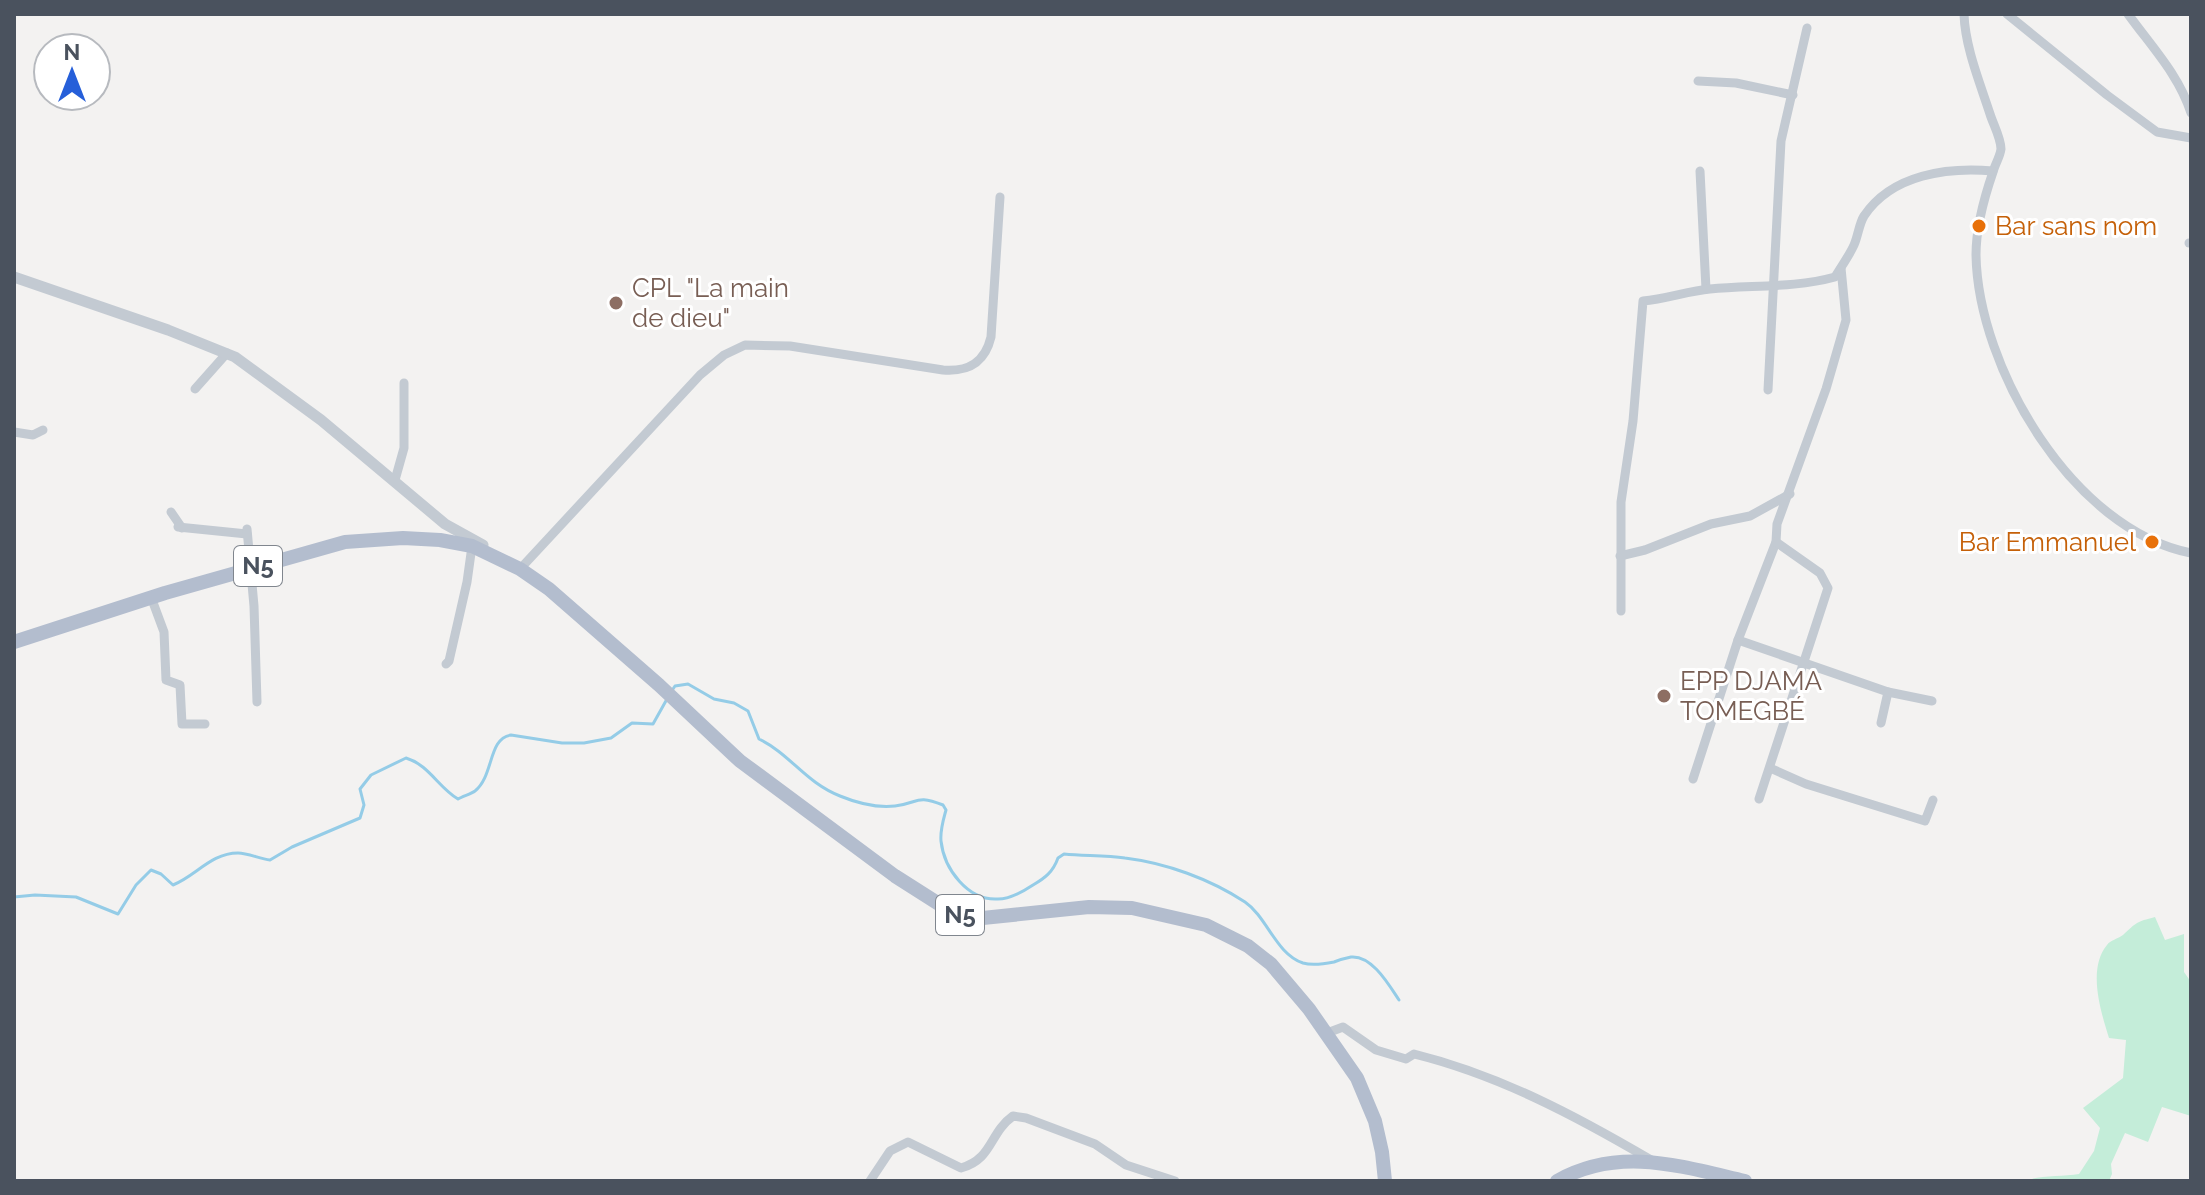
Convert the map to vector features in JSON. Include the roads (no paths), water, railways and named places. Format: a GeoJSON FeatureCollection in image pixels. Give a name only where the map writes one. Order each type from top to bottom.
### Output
{"type":"FeatureCollection","features":[{"type":"Feature","properties":{"kind":"main road","name":"N5"},"geometry":{"type":"LineString","coordinates":[[14,642],[151,597],[345,542],[418,538],[472,546],[514,565],[549,589],[740,761],[895,876],[939,904],[973,919],[1089,907],[1147,910],[1206,925],[1238,940],[1271,964],[1327,1033],[1366,1096],[1382,1152],[1385,1181]]}},
{"type":"Feature","properties":{"kind":"main road"},"geometry":{"type":"LineString","coordinates":[[1557,1181],[1602,1164],[1633,1160],[1745,1181]]}},
{"type":"Feature","properties":{"kind":"street"},"geometry":{"type":"LineString","coordinates":[[1964,14],[1976,70],[2001,147],[1982,208],[1976,243],[1980,295],[1997,350],[2026,415],[2069,474],[2106,511],[2146,536],[2191,553]]}},
{"type":"Feature","properties":{"kind":"street"},"geometry":{"type":"LineString","coordinates":[[2007,14],[2157,132],[2191,138]]}},
{"type":"Feature","properties":{"kind":"street"},"geometry":{"type":"LineString","coordinates":[[2128,14],[2172,73],[2191,113]]}},
{"type":"Feature","properties":{"kind":"street"},"geometry":{"type":"LineString","coordinates":[[1768,390],[1781,141],[1807,28]]}},
{"type":"Feature","properties":{"kind":"street"},"geometry":{"type":"LineString","coordinates":[[1698,81],[1736,83],[1793,95]]}},
{"type":"Feature","properties":{"kind":"street"},"geometry":{"type":"LineString","coordinates":[[1621,611],[1621,502],[1633,421],[1643,301],[1706,289],[1817,282],[1835,277],[1853,246],[1863,217],[1893,190],[1916,179],[1953,168],[1993,171]]}},
{"type":"Feature","properties":{"kind":"street"},"geometry":{"type":"LineString","coordinates":[[1700,171],[1706,289]]}},
{"type":"Feature","properties":{"kind":"street"},"geometry":{"type":"LineString","coordinates":[[14,277],[227,353],[283,391],[453,530],[465,534],[514,565],[700,375],[724,355],[745,345],[790,346],[943,370],[971,367],[985,354],[991,337],[1000,197]]}},
{"type":"Feature","properties":{"kind":"street"},"geometry":{"type":"LineString","coordinates":[[1693,779],[1738,640],[1776,542],[1777,524],[1790,494],[1846,320],[1841,267]]}},
{"type":"Feature","properties":{"kind":"street"},"geometry":{"type":"LineString","coordinates":[[195,389],[227,353]]}},
{"type":"Feature","properties":{"kind":"street"},"geometry":{"type":"LineString","coordinates":[[395,480],[404,448],[404,383]]}},
{"type":"Feature","properties":{"kind":"street"},"geometry":{"type":"LineString","coordinates":[[14,432],[33,435],[43,430]]}},
{"type":"Feature","properties":{"kind":"street"},"geometry":{"type":"LineString","coordinates":[[1620,556],[1645,550],[1711,524],[1750,516],[1790,494]]}},
{"type":"Feature","properties":{"kind":"street"},"geometry":{"type":"LineString","coordinates":[[171,512],[180,527],[247,532],[257,702]]}},
{"type":"Feature","properties":{"kind":"street"},"geometry":{"type":"LineString","coordinates":[[1759,799],[1828,588],[1820,573],[1776,542]]}},
{"type":"Feature","properties":{"kind":"street"},"geometry":{"type":"LineString","coordinates":[[446,664],[467,582],[472,546]]}},
{"type":"Feature","properties":{"kind":"street"},"geometry":{"type":"LineString","coordinates":[[151,597],[164,632],[166,680],[180,685],[182,724],[205,724]]}},
{"type":"Feature","properties":{"kind":"street"},"geometry":{"type":"LineString","coordinates":[[1738,640],[1888,692],[1932,701]]}},
{"type":"Feature","properties":{"kind":"street"},"geometry":{"type":"LineString","coordinates":[[1881,723],[1888,692]]}},
{"type":"Feature","properties":{"kind":"street"},"geometry":{"type":"LineString","coordinates":[[1770,768],[1806,784],[1925,821],[1933,800]]}},
{"type":"Feature","properties":{"kind":"street"},"geometry":{"type":"LineString","coordinates":[[1327,1033],[1343,1027],[1376,1050],[1406,1059],[1414,1054],[1464,1067],[1555,1106],[1654,1162]]}},
{"type":"Feature","properties":{"kind":"street"},"geometry":{"type":"LineString","coordinates":[[870,1181],[890,1151],[908,1142],[961,1168],[976,1164],[988,1151],[1005,1122],[1013,1116],[1095,1144],[1126,1165],[1175,1181]]}},
{"type":"Feature","properties":{"kind":"waterway"},"geometry":{"type":"LineString","coordinates":[[673,689],[688,684],[714,699],[734,703],[748,711],[759,739],[780,752],[817,784],[840,796],[881,806],[922,800],[943,805],[946,810],[941,829],[943,852],[959,881],[977,895],[998,899],[1016,894],[1045,877],[1064,854],[1140,860],[1187,873],[1245,902],[1286,952],[1303,963],[1322,964],[1351,957],[1366,961],[1379,972],[1399,1000]]}},
{"type":"Feature","properties":{"kind":"waterway"},"geometry":{"type":"LineString","coordinates":[[14,897],[76,897],[118,914],[136,885],[151,870],[173,885],[228,854],[246,854],[270,860],[292,847],[360,818],[364,805],[360,789],[371,775],[406,758],[421,766],[458,799],[481,784],[498,743],[504,738],[511,735],[562,743],[611,738],[632,723],[653,724],[667,699]]}},
{"type":"Feature","properties":{"kind":"place","name":"Bar sans nom"},"geometry":{"type":"Point","coordinates":[1979,226]}},
{"type":"Feature","properties":{"kind":"place","name":"CPL \"La main de dieu\""},"geometry":{"type":"Point","coordinates":[616,303]}},
{"type":"Feature","properties":{"kind":"place","name":"Bar Emmanuel"},"geometry":{"type":"Point","coordinates":[2152,542]}},
{"type":"Feature","properties":{"kind":"place","name":"EPP DJAMA TOMEGBÉ"},"geometry":{"type":"Point","coordinates":[1664,696]}}]}
